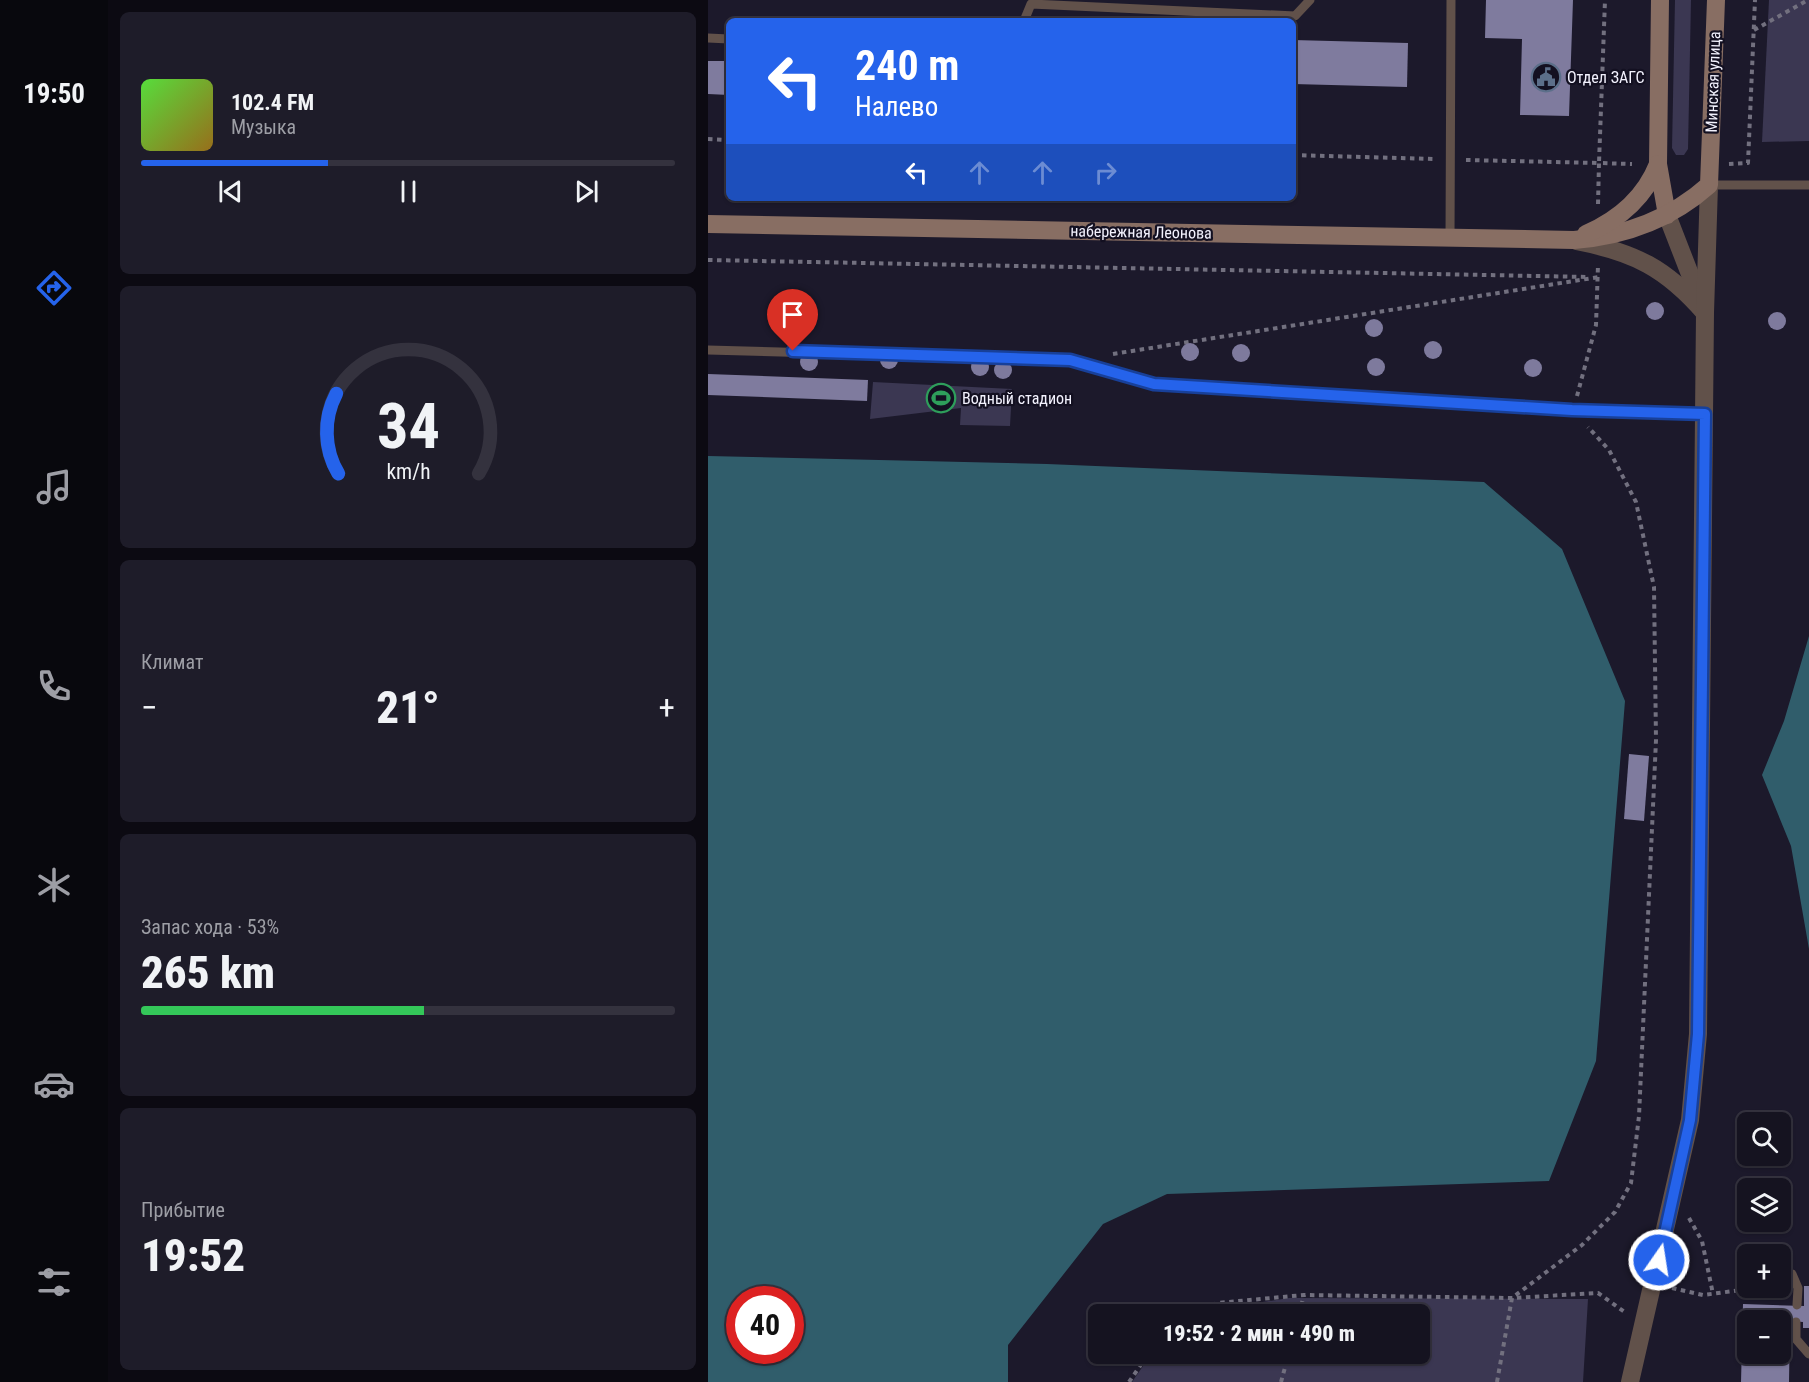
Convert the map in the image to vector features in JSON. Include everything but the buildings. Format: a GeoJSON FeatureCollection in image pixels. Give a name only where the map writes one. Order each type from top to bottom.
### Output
{"type":"FeatureCollection","features":[{"type":"Feature","properties":{"kind":"main road"},"geometry":{"type":"LineString","coordinates":[[1660,0],[1658,164],[1668,215]]}},
{"type":"Feature","properties":{"kind":"main road","name":"Минская улица"},"geometry":{"type":"LineString","coordinates":[[1709,185],[1718,164],[1716,0]]}},
{"type":"Feature","properties":{"kind":"main road"},"geometry":{"type":"LineString","coordinates":[[1574,240],[1620,214],[1639,197],[1652,179],[1658,164]]}},
{"type":"Feature","properties":{"kind":"main road","name":"набережная Леонова"},"geometry":{"type":"LineString","coordinates":[[708,224],[1574,240],[1597,238],[1636,229],[1690,202],[1709,185]]}},
{"type":"Feature","properties":{"kind":"street"},"geometry":{"type":"LineString","coordinates":[[1630,1382],[1690,1120],[1698,1034],[1705,313],[1709,185]]}},
{"type":"Feature","properties":{"kind":"street"},"geometry":{"type":"LineString","coordinates":[[1668,215],[1705,313]]}},
{"type":"Feature","properties":{"kind":"street"},"geometry":{"type":"LineString","coordinates":[[1574,240],[1615,249],[1659,270],[1681,285],[1705,313]]}},
{"type":"Feature","properties":{"kind":"lane"},"geometry":{"type":"LineString","coordinates":[[1166,0],[1166,11]]}},
{"type":"Feature","properties":{"kind":"lane"},"geometry":{"type":"LineString","coordinates":[[1025,18],[1030,2],[1166,11],[1295,16],[1310,0]]}},
{"type":"Feature","properties":{"kind":"lane"},"geometry":{"type":"LineString","coordinates":[[1450,238],[1451,0]]}},
{"type":"Feature","properties":{"kind":"lane"},"geometry":{"type":"LineString","coordinates":[[708,38],[726,39]]}},
{"type":"Feature","properties":{"kind":"lane"},"geometry":{"type":"LineString","coordinates":[[1709,185],[1809,185]]}},
{"type":"Feature","properties":{"kind":"lane"},"geometry":{"type":"LineString","coordinates":[[708,350],[1070,360],[1154,384],[1572,410],[1705,414]]}},
{"type":"Feature","properties":{"kind":"lane"},"geometry":{"type":"LineString","coordinates":[[1792,1274],[1798,1288],[1797,1305]]}},
{"type":"Feature","properties":{"kind":"lane"},"geometry":{"type":"LineString","coordinates":[[1796,1322],[1796,1338],[1809,1354]]}},
{"type":"Feature","properties":{"kind":"path"},"geometry":{"type":"LineString","coordinates":[[1598,214],[1605,0]]}},
{"type":"Feature","properties":{"kind":"path"},"geometry":{"type":"LineString","coordinates":[[1718,164],[1748,163],[1755,0]]}},
{"type":"Feature","properties":{"kind":"path"},"geometry":{"type":"LineString","coordinates":[[1754,30],[1808,0]]}},
{"type":"Feature","properties":{"kind":"path"},"geometry":{"type":"LineString","coordinates":[[708,140],[726,140]]}},
{"type":"Feature","properties":{"kind":"path"},"geometry":{"type":"LineString","coordinates":[[1599,163],[1632,164]]}},
{"type":"Feature","properties":{"kind":"path"},"geometry":{"type":"LineString","coordinates":[[708,260],[1599,277]]}},
{"type":"Feature","properties":{"kind":"path"},"geometry":{"type":"LineString","coordinates":[[1070,360],[1599,277]]}},
{"type":"Feature","properties":{"kind":"path"},"geometry":{"type":"LineString","coordinates":[[1497,1382],[1512,1298],[1582,1245],[1615,1212],[1631,1183],[1639,1116],[1656,751],[1654,587],[1636,502],[1609,450],[1572,410],[1585,375],[1596,325],[1599,277]]}},
{"type":"Feature","properties":{"kind":"path"},"geometry":{"type":"LineString","coordinates":[[1654,1284],[1703,1295],[1737,1291]]}},
{"type":"Feature","properties":{"kind":"path"},"geometry":{"type":"LineString","coordinates":[[1215,1304],[1304,1295],[1512,1298],[1598,1293],[1643,1325]]}},
{"type":"Feature","properties":{"kind":"path"},"geometry":{"type":"LineString","coordinates":[[1302,1304],[1304,1295]]}},
{"type":"Feature","properties":{"kind":"path"},"geometry":{"type":"LineString","coordinates":[[1130,1382],[1142,1364]]}},
{"type":"Feature","properties":{"kind":"path"},"geometry":{"type":"LineString","coordinates":[[1281,1382],[1286,1364]]}},
{"type":"Feature","properties":{"kind":"shaded area"},"geometry":{"type":"Polygon","coordinates":[[[1675,0],[1691,0],[1688,149],[1684,155],[1676,155],[1672,148],[1675,0]]]}},
{"type":"Feature","properties":{"kind":"shaded area"},"geometry":{"type":"Polygon","coordinates":[[[1769,0],[1809,0],[1809,141],[1762,142],[1769,0]]]}},
{"type":"Feature","properties":{"kind":"shaded area","name":"Водный стадион"},"geometry":{"type":"Polygon","coordinates":[[[873,382],[1012,389],[1010,426],[960,425],[961,408],[870,419],[873,382]]]}},
{"type":"Feature","properties":{"kind":"shaded area"},"geometry":{"type":"Polygon","coordinates":[[[1289,1298],[1588,1299],[1583,1382],[1132,1382],[1144,1364],[1430,1364],[1430,1304],[1250,1304],[1289,1298]]]}},
{"type":"Feature","properties":{"kind":"water"},"geometry":{"type":"Polygon","coordinates":[[[708,456],[1047,464],[1484,482],[1562,549],[1625,701],[1596,1061],[1549,1181],[1167,1194],[1103,1224],[1008,1345],[1008,1382],[708,1382],[708,456]]]}},
{"type":"Feature","properties":{"kind":"water"},"geometry":{"type":"Polygon","coordinates":[[[1809,636],[1809,949],[1791,846],[1762,775],[1784,721],[1809,636]]]}},
{"type":"Feature","properties":{"kind":"place","name":"Отдел ЗАГС"},"geometry":{"type":"Point","coordinates":[1546,77]}},
{"type":"Feature","properties":{"kind":"place","name":"Водный стадион"},"geometry":{"type":"Point","coordinates":[941,398]}},
{"type":"Feature","properties":{"kind":"route"},"geometry":{"type":"LineString","coordinates":[[793,351],[1070,360],[1154,384],[1572,410],[1705,414],[1698,1034],[1690,1120],[1659,1260]]}}]}
